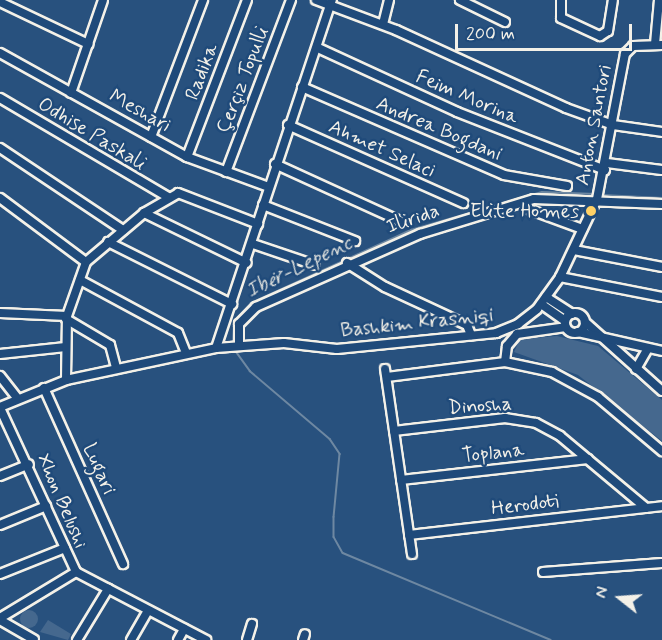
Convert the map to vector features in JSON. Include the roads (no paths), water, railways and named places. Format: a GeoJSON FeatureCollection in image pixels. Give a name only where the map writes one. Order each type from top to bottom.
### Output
{"type":"FeatureCollection","features":[{"type":"Feature","properties":{"kind":"street"},"geometry":{"type":"LineString","coordinates":[[151,136],[203,0]]}},
{"type":"Feature","properties":{"kind":"street","name":"Radika"},"geometry":{"type":"LineString","coordinates":[[188,157],[247,0]]}},
{"type":"Feature","properties":{"kind":"street","name":"Çerçiz Topulli"},"geometry":{"type":"LineString","coordinates":[[226,172],[291,0]]}},
{"type":"Feature","properties":{"kind":"street"},"geometry":{"type":"LineString","coordinates":[[316,0],[332,3],[383,24],[613,125],[662,132]]}},
{"type":"Feature","properties":{"kind":"street"},"geometry":{"type":"LineString","coordinates":[[383,24],[389,0]]}},
{"type":"Feature","properties":{"kind":"street"},"geometry":{"type":"LineString","coordinates":[[460,0],[505,22]]}},
{"type":"Feature","properties":{"kind":"street"},"geometry":{"type":"LineString","coordinates":[[561,0],[561,18],[600,36],[609,28],[613,0]]}},
{"type":"Feature","properties":{"kind":"street","name":"Anton Santori"},"geometry":{"type":"LineString","coordinates":[[597,199],[606,166],[625,54],[633,46],[659,44],[659,0]]}},
{"type":"Feature","properties":{"kind":"street"},"geometry":{"type":"LineString","coordinates":[[71,93],[101,1]]}},
{"type":"Feature","properties":{"kind":"street"},"geometry":{"type":"LineString","coordinates":[[0,2],[88,44]]}},
{"type":"Feature","properties":{"kind":"street"},"geometry":{"type":"LineString","coordinates":[[216,348],[247,263],[288,125],[318,48],[332,3]]}},
{"type":"Feature","properties":{"kind":"street","name":"Feim Morina"},"geometry":{"type":"LineString","coordinates":[[318,48],[457,112],[606,166],[662,170]]}},
{"type":"Feature","properties":{"kind":"street","name":"Meshari"},"geometry":{"type":"LineString","coordinates":[[0,53],[188,157],[269,187]]}},
{"type":"Feature","properties":{"kind":"street","name":"Andrea Bogdani"},"geometry":{"type":"LineString","coordinates":[[302,87],[504,176],[567,186]]}},
{"type":"Feature","properties":{"kind":"street","name":"Odhise Paskali"},"geometry":{"type":"LineString","coordinates":[[0,98],[168,197]]}},
{"type":"Feature","properties":{"kind":"street","name":"Ahmet Selaci"},"geometry":{"type":"LineString","coordinates":[[288,125],[463,203]]}},
{"type":"Feature","properties":{"kind":"street"},"geometry":{"type":"LineString","coordinates":[[0,147],[123,231]]}},
{"type":"Feature","properties":{"kind":"street"},"geometry":{"type":"LineString","coordinates":[[275,164],[400,220]]}},
{"type":"Feature","properties":{"kind":"street"},"geometry":{"type":"LineString","coordinates":[[66,380],[67,318],[86,262],[108,242],[144,213],[168,197],[178,194],[258,224]]}},
{"type":"Feature","properties":{"kind":"street"},"geometry":{"type":"LineString","coordinates":[[0,198],[86,262]]}},
{"type":"Feature","properties":{"kind":"street","name":"Ilirida"},"geometry":{"type":"LineString","coordinates":[[235,347],[239,324],[247,313],[347,263],[520,202],[597,199],[662,204]]}},
{"type":"Feature","properties":{"kind":"street","name":"Bashkim Krasniqi"},"geometry":{"type":"LineString","coordinates":[[235,347],[284,343],[337,349],[506,331],[541,304],[560,277],[597,199]]}},
{"type":"Feature","properties":{"kind":"street"},"geometry":{"type":"LineString","coordinates":[[263,205],[355,242]]}},
{"type":"Feature","properties":{"kind":"street"},"geometry":{"type":"LineString","coordinates":[[528,209],[582,230]]}},
{"type":"Feature","properties":{"kind":"street"},"geometry":{"type":"LineString","coordinates":[[144,213],[247,263]]}},
{"type":"Feature","properties":{"kind":"street"},"geometry":{"type":"LineString","coordinates":[[108,242],[232,304]]}},
{"type":"Feature","properties":{"kind":"street"},"geometry":{"type":"LineString","coordinates":[[253,244],[315,265]]}},
{"type":"Feature","properties":{"kind":"street"},"geometry":{"type":"LineString","coordinates":[[574,250],[662,267]]}},
{"type":"Feature","properties":{"kind":"street"},"geometry":{"type":"LineString","coordinates":[[347,263],[385,288],[467,325],[471,335]]}},
{"type":"Feature","properties":{"kind":"street"},"geometry":{"type":"LineString","coordinates":[[560,277],[662,297]]}},
{"type":"Feature","properties":{"kind":"street"},"geometry":{"type":"LineString","coordinates":[[80,280],[178,333],[186,353]]}},
{"type":"Feature","properties":{"kind":"street"},"geometry":{"type":"LineString","coordinates":[[546,297],[585,322],[600,339],[662,392]]}},
{"type":"Feature","properties":{"kind":"street"},"geometry":{"type":"LineString","coordinates":[[541,304],[578,332],[600,339],[662,351]]}},
{"type":"Feature","properties":{"kind":"street"},"geometry":{"type":"LineString","coordinates":[[0,313],[67,318],[110,345],[116,367]]}},
{"type":"Feature","properties":{"kind":"street"},"geometry":{"type":"LineString","coordinates":[[505,362],[507,346],[517,334],[566,324],[572,314]]}},
{"type":"Feature","properties":{"kind":"street"},"geometry":{"type":"LineString","coordinates":[[578,332],[585,322]]}},
{"type":"Feature","properties":{"kind":"street"},"geometry":{"type":"LineString","coordinates":[[0,354],[66,347]]}},
{"type":"Feature","properties":{"kind":"street"},"geometry":{"type":"LineString","coordinates":[[0,408],[17,398],[66,380],[116,367],[186,353],[235,347]]}},
{"type":"Feature","properties":{"kind":"street"},"geometry":{"type":"LineString","coordinates":[[636,369],[648,348]]}},
{"type":"Feature","properties":{"kind":"street"},"geometry":{"type":"LineString","coordinates":[[412,554],[386,373],[505,362],[579,384],[662,451]]}},
{"type":"Feature","properties":{"kind":"street"},"geometry":{"type":"LineString","coordinates":[[0,376],[17,398]]}},
{"type":"Feature","properties":{"kind":"street","name":"Lugari"},"geometry":{"type":"LineString","coordinates":[[44,388],[123,564]]}},
{"type":"Feature","properties":{"kind":"street","name":"Xhon Belushi"},"geometry":{"type":"LineString","coordinates":[[0,408],[29,464],[76,572],[206,640]]}},
{"type":"Feature","properties":{"kind":"street","name":"Dinosha"},"geometry":{"type":"LineString","coordinates":[[394,431],[523,420],[547,427],[646,508]]}},
{"type":"Feature","properties":{"kind":"street","name":"Toplana"},"geometry":{"type":"LineString","coordinates":[[401,480],[588,459]]}},
{"type":"Feature","properties":{"kind":"street"},"geometry":{"type":"LineString","coordinates":[[0,476],[29,464]]}},
{"type":"Feature","properties":{"kind":"street"},"geometry":{"type":"LineString","coordinates":[[619,511],[626,497],[623,489]]}},
{"type":"Feature","properties":{"kind":"street"},"geometry":{"type":"LineString","coordinates":[[0,525],[46,506]]}},
{"type":"Feature","properties":{"kind":"street","name":"Herodoti"},"geometry":{"type":"LineString","coordinates":[[409,535],[662,506]]}},
{"type":"Feature","properties":{"kind":"street"},"geometry":{"type":"LineString","coordinates":[[0,574],[65,548]]}},
{"type":"Feature","properties":{"kind":"street"},"geometry":{"type":"LineString","coordinates":[[543,572],[662,563]]}},
{"type":"Feature","properties":{"kind":"street"},"geometry":{"type":"LineString","coordinates":[[34,640],[0,619],[76,572]]}},
{"type":"Feature","properties":{"kind":"street"},"geometry":{"type":"LineString","coordinates":[[77,640],[108,589]]}},
{"type":"Feature","properties":{"kind":"street"},"geometry":{"type":"LineString","coordinates":[[131,640],[148,610]]}},
{"type":"Feature","properties":{"kind":"street"},"geometry":{"type":"LineString","coordinates":[[247,640],[252,624]]}},
{"type":"Feature","properties":{"kind":"street"},"geometry":{"type":"LineString","coordinates":[[178,640],[184,629]]}},
{"type":"Feature","properties":{"kind":"waterway","name":"Ibër-Lepenc"},"geometry":{"type":"LineString","coordinates":[[233,343],[234,322],[251,303],[411,230],[542,192],[595,194]]}},
{"type":"Feature","properties":{"kind":"waterway","name":"Ibër-Lepenc"},"geometry":{"type":"LineString","coordinates":[[602,195],[662,198]]}},
{"type":"Feature","properties":{"kind":"waterway","name":"Ibër-Lepenc"},"geometry":{"type":"LineString","coordinates":[[235,350],[250,371],[330,439],[340,454],[334,537],[343,553],[551,640]]}},
{"type":"Feature","properties":{"kind":"place","name":"Elite Homes"},"geometry":{"type":"Point","coordinates":[591,211]}}]}
